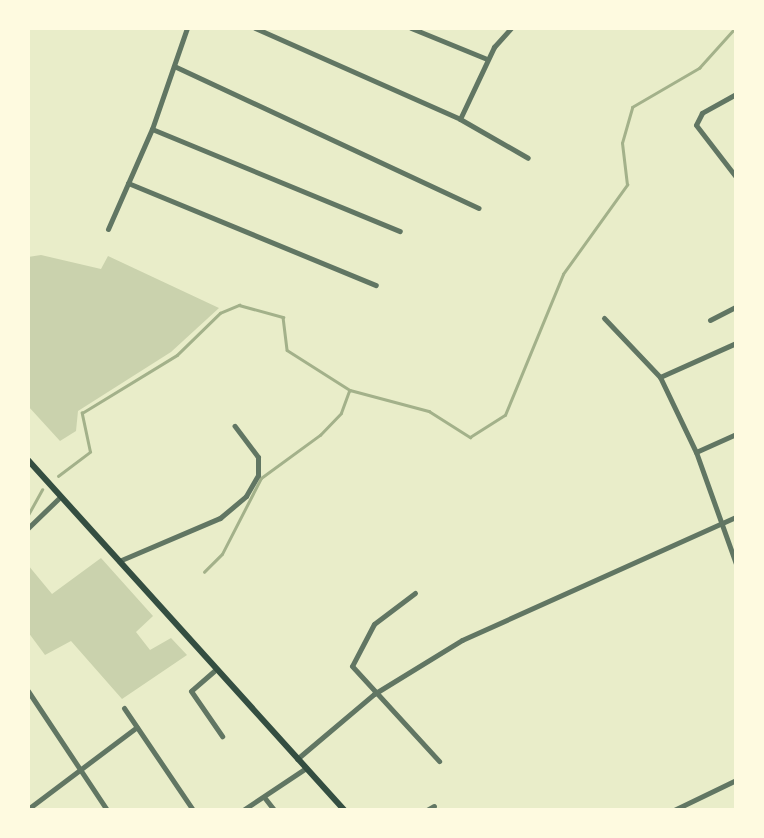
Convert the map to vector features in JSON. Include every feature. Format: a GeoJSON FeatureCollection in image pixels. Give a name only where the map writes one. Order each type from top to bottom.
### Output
{"type":"FeatureCollection","features":[{"type":"Feature","properties":{"kind":"main road"},"geometry":{"type":"LineString","coordinates":[[28,460],[214,671],[344,810]]}},
{"type":"Feature","properties":{"kind":"street"},"geometry":{"type":"LineString","coordinates":[[108,228],[152,129],[187,28]]}},
{"type":"Feature","properties":{"kind":"street"},"geometry":{"type":"LineString","coordinates":[[256,28],[460,120],[528,158]]}},
{"type":"Feature","properties":{"kind":"street"},"geometry":{"type":"LineString","coordinates":[[411,28],[488,59]]}},
{"type":"Feature","properties":{"kind":"street"},"geometry":{"type":"LineString","coordinates":[[460,120],[488,59],[511,28]]}},
{"type":"Feature","properties":{"kind":"street"},"geometry":{"type":"LineString","coordinates":[[174,66],[479,208]]}},
{"type":"Feature","properties":{"kind":"street"},"geometry":{"type":"LineString","coordinates":[[736,94],[702,113],[696,125],[736,178],[736,198]]}},
{"type":"Feature","properties":{"kind":"street"},"geometry":{"type":"LineString","coordinates":[[152,129],[400,231]]}},
{"type":"Feature","properties":{"kind":"street"},"geometry":{"type":"LineString","coordinates":[[128,183],[376,285]]}},
{"type":"Feature","properties":{"kind":"street"},"geometry":{"type":"LineString","coordinates":[[710,320],[736,308]]}},
{"type":"Feature","properties":{"kind":"street"},"geometry":{"type":"LineString","coordinates":[[604,318],[660,377],[696,452],[736,564]]}},
{"type":"Feature","properties":{"kind":"street"},"geometry":{"type":"LineString","coordinates":[[660,377],[736,344]]}},
{"type":"Feature","properties":{"kind":"street"},"geometry":{"type":"LineString","coordinates":[[116,562],[220,518],[246,496],[258,475],[258,457],[235,426]]}},
{"type":"Feature","properties":{"kind":"street"},"geometry":{"type":"LineString","coordinates":[[696,452],[736,434]]}},
{"type":"Feature","properties":{"kind":"street"},"geometry":{"type":"LineString","coordinates":[[28,528],[60,498]]}},
{"type":"Feature","properties":{"kind":"street"},"geometry":{"type":"LineString","coordinates":[[297,758],[374,694],[482,630],[736,517]]}},
{"type":"Feature","properties":{"kind":"street"},"geometry":{"type":"LineString","coordinates":[[416,593],[374,624],[353,661],[374,694],[440,760]]}},
{"type":"Feature","properties":{"kind":"street"},"geometry":{"type":"LineString","coordinates":[[214,671],[191,691],[222,736]]}},
{"type":"Feature","properties":{"kind":"street"},"geometry":{"type":"LineString","coordinates":[[28,691],[107,810]]}},
{"type":"Feature","properties":{"kind":"street"},"geometry":{"type":"LineString","coordinates":[[124,708],[194,810]]}},
{"type":"Feature","properties":{"kind":"street"},"geometry":{"type":"LineString","coordinates":[[28,809],[137,727]]}},
{"type":"Feature","properties":{"kind":"street"},"geometry":{"type":"LineString","coordinates":[[243,810],[306,768]]}},
{"type":"Feature","properties":{"kind":"street"},"geometry":{"type":"LineString","coordinates":[[674,810],[736,780]]}},
{"type":"Feature","properties":{"kind":"street"},"geometry":{"type":"LineString","coordinates":[[264,796],[274,810]]}},
{"type":"Feature","properties":{"kind":"street"},"geometry":{"type":"LineString","coordinates":[[426,810],[434,806]]}},
{"type":"Feature","properties":{"kind":"green space"},"geometry":{"type":"Polygon","coordinates":[[[41,255],[101,269],[108,256],[219,308],[171,352],[78,411],[76,431],[60,441],[28,406],[28,257],[41,255]]]}},
{"type":"Feature","properties":{"kind":"green space"},"geometry":{"type":"Polygon","coordinates":[[[101,558],[153,616],[136,632],[150,650],[171,638],[187,655],[122,699],[71,641],[45,655],[28,632],[28,565],[52,594],[101,558]]]}},
{"type":"Feature","properties":{"kind":"waterway"},"geometry":{"type":"LineString","coordinates":[[58,476],[90,452],[82,413],[177,355],[220,313],[239,305],[283,317],[287,350],[350,390],[429,411],[470,437],[505,415],[563,274],[627,185],[622,143],[632,107],[699,68],[735,28]]}},
{"type":"Feature","properties":{"kind":"waterway"},"geometry":{"type":"LineString","coordinates":[[204,572],[222,554],[261,478],[320,435],[341,413],[349,391]]}},
{"type":"Feature","properties":{"kind":"waterway"},"geometry":{"type":"LineString","coordinates":[[28,515],[42,490]]}}]}
